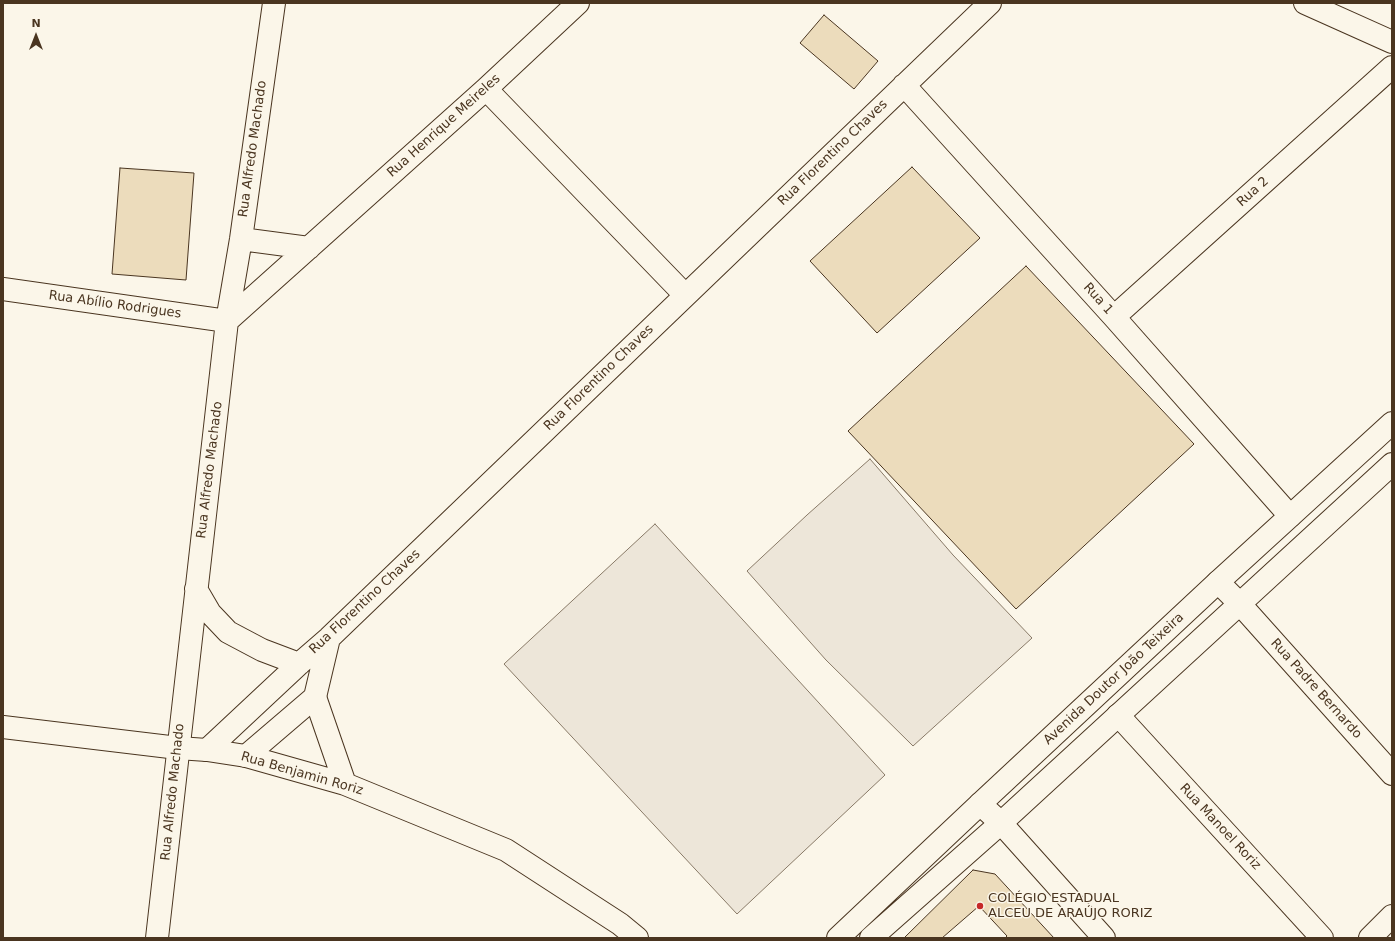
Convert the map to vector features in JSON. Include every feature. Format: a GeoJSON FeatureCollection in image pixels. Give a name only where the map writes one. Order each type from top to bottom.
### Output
{"type":"FeatureCollection","features":[{"type":"Feature","properties":{"kind":"street","name":"Rua Alfredo Machado"},"geometry":{"type":"LineString","coordinates":[[157,938],[227,321],[241,239],[274,3]]}},
{"type":"Feature","properties":{"kind":"street","name":"Rua Henrique Meireles"},"geometry":{"type":"LineString","coordinates":[[227,321],[486,89],[578,3]]}},
{"type":"Feature","properties":{"kind":"street","name":"Rua Florentino Chaves"},"geometry":{"type":"LineString","coordinates":[[206,750],[329,638],[990,3]]}},
{"type":"Feature","properties":{"kind":"street"},"geometry":{"type":"LineString","coordinates":[[1305,3],[1392,42]]}},
{"type":"Feature","properties":{"kind":"street","name":"Rua 2"},"geometry":{"type":"LineString","coordinates":[[1114,317],[1392,67]]}},
{"type":"Feature","properties":{"kind":"street","name":"Rua 1"},"geometry":{"type":"LineString","coordinates":[[904,85],[1114,317],[1290,516]]}},
{"type":"Feature","properties":{"kind":"street"},"geometry":{"type":"LineString","coordinates":[[486,89],[685,295]]}},
{"type":"Feature","properties":{"kind":"street"},"geometry":{"type":"LineString","coordinates":[[241,239],[309,248]]}},
{"type":"Feature","properties":{"kind":"street","name":"Rua Abílio Rodrigues"},"geometry":{"type":"LineString","coordinates":[[3,289],[227,321]]}},
{"type":"Feature","properties":{"kind":"street","name":"Avenida Doutor João Teixeira"},"geometry":{"type":"LineString","coordinates":[[838,938],[1218,582],[1392,423]]}},
{"type":"Feature","properties":{"kind":"street"},"geometry":{"type":"LineString","coordinates":[[871,938],[1001,823],[1392,464]]}},
{"type":"Feature","properties":{"kind":"street","name":"Rua Padre Bernardo"},"geometry":{"type":"LineString","coordinates":[[1218,582],[1240,604],[1392,774]]}},
{"type":"Feature","properties":{"kind":"street"},"geometry":{"type":"LineString","coordinates":[[196,589],[210,613],[228,632],[262,650],[299,664]]}},
{"type":"Feature","properties":{"kind":"street"},"geometry":{"type":"LineString","coordinates":[[329,638],[315,697],[345,784]]}},
{"type":"Feature","properties":{"kind":"street"},"geometry":{"type":"LineString","coordinates":[[246,756],[315,697]]}},
{"type":"Feature","properties":{"kind":"street","name":"Rua Manoel Roriz"},"geometry":{"type":"LineString","coordinates":[[1118,715],[1322,938]]}},
{"type":"Feature","properties":{"kind":"street","name":"Rua Benjamin Roriz"},"geometry":{"type":"LineString","coordinates":[[3,727],[206,750],[246,756],[345,784],[506,850],[620,924],[637,938]]}},
{"type":"Feature","properties":{"kind":"street"},"geometry":{"type":"LineString","coordinates":[[980,804],[1001,823],[1104,938]]}},
{"type":"Feature","properties":{"kind":"street"},"geometry":{"type":"LineString","coordinates":[[1370,938],[1392,916]]}},
{"type":"Feature","properties":{"kind":"shaded area"},"geometry":{"type":"Polygon","coordinates":[[[870,459],[953,555],[1032,638],[913,746],[826,660],[747,571],[870,459]]]}},
{"type":"Feature","properties":{"kind":"shaded area"},"geometry":{"type":"Polygon","coordinates":[[[655,524],[885,775],[737,914],[504,664],[655,524]]]}},
{"type":"Feature","properties":{"kind":"building"},"geometry":{"type":"Polygon","coordinates":[[[824,15],[878,61],[854,89],[800,43],[824,15]]]}},
{"type":"Feature","properties":{"kind":"building"},"geometry":{"type":"Polygon","coordinates":[[[912,167],[980,238],[877,333],[810,261],[912,167]]]}},
{"type":"Feature","properties":{"kind":"building"},"geometry":{"type":"Polygon","coordinates":[[[120,168],[194,173],[186,280],[112,274],[120,168]]]}},
{"type":"Feature","properties":{"kind":"building"},"geometry":{"type":"Polygon","coordinates":[[[1026,266],[1194,444],[1016,609],[848,431],[1026,266]]]}},
{"type":"Feature","properties":{"kind":"building","name":"COLÉGIO ESTADUAL ALCEU DE ARAÚJO RORIZ"},"geometry":{"type":"Polygon","coordinates":[[[973,870],[995,874],[1054,938],[904,938],[973,870]]]}},
{"type":"Feature","properties":{"kind":"building"},"geometry":{"type":"Polygon","coordinates":[[[979,906],[1007,936],[1005,938],[942,938],[979,906]]]}},
{"type":"Feature","properties":{"kind":"place","name":"COLÉGIO ESTADUAL ALCEU DE ARAÚJO RORIZ"},"geometry":{"type":"Point","coordinates":[980,906]}}]}
